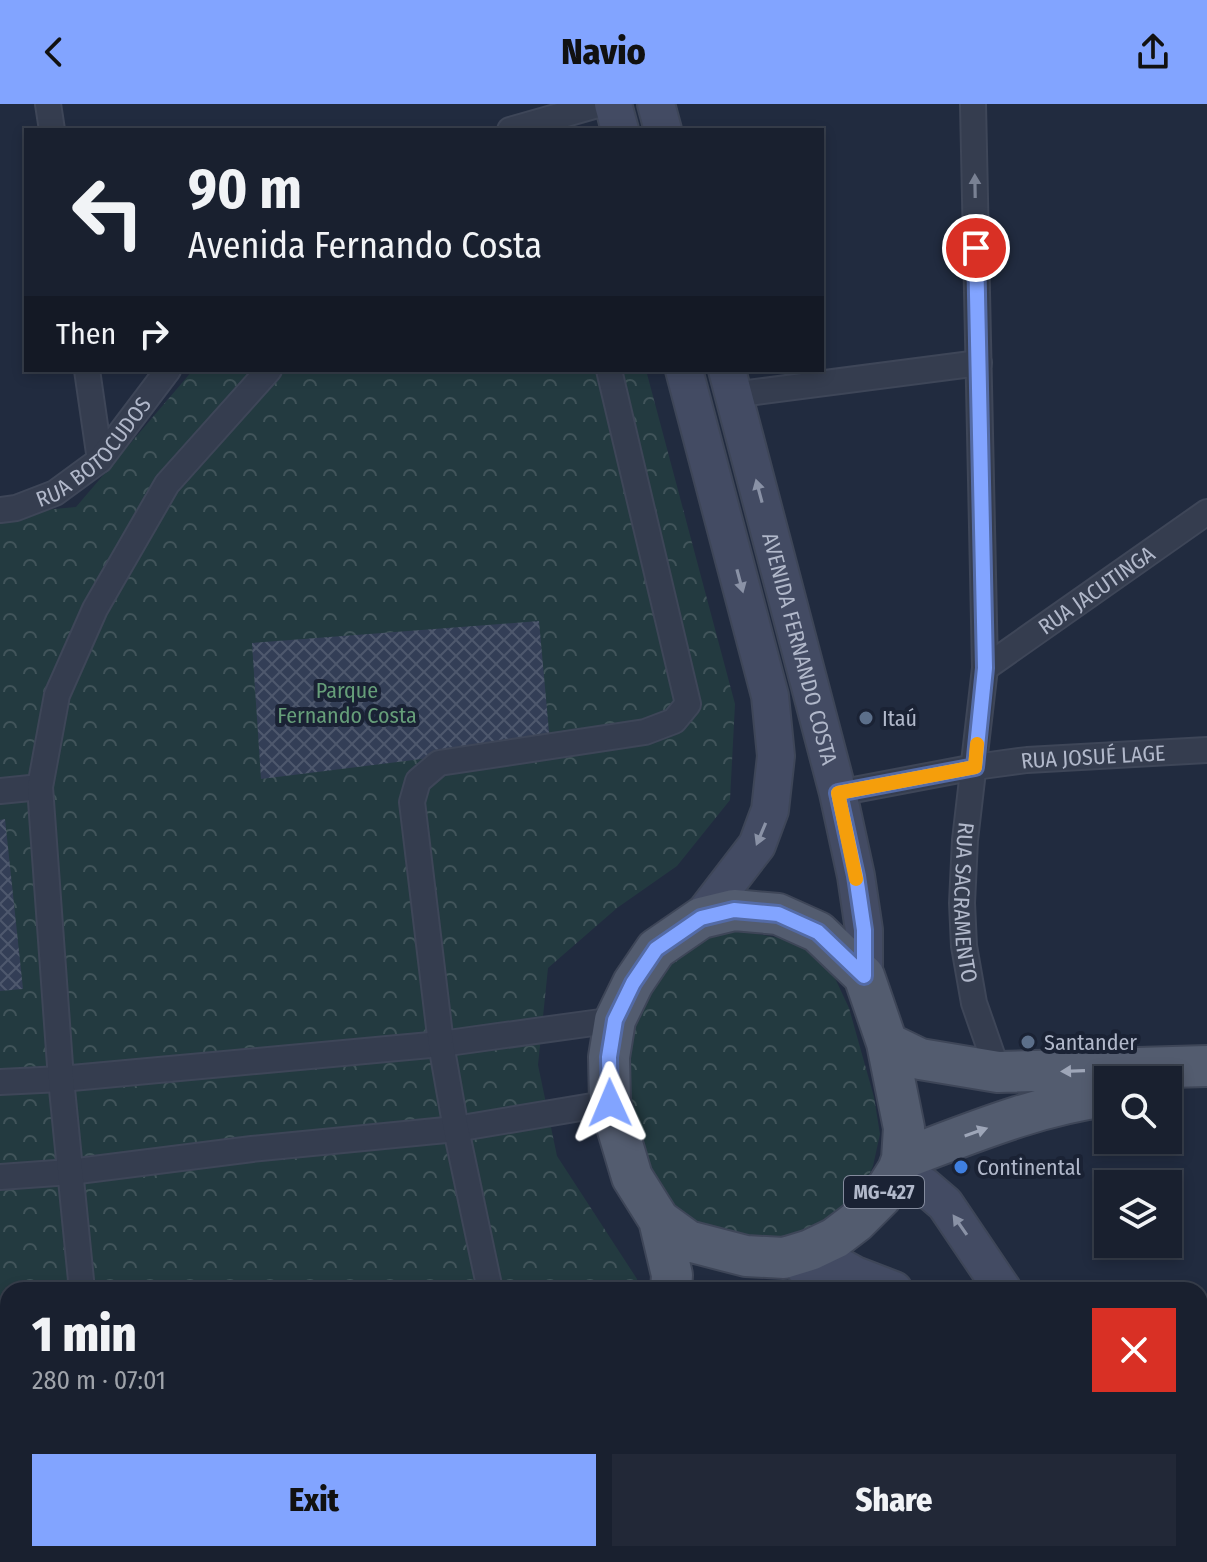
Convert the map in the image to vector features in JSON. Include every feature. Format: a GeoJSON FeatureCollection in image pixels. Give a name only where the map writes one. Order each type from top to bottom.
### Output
{"type":"FeatureCollection","features":[{"type":"Feature","properties":{"kind":"main road"},"geometry":{"type":"LineString","coordinates":[[613,104],[619,128]]}},
{"type":"Feature","properties":{"kind":"main road"},"geometry":{"type":"LineString","coordinates":[[656,104],[662,128]]}},
{"type":"Feature","properties":{"kind":"main road","name":"AVENIDA FERNANDO COSTA"},"geometry":{"type":"LineString","coordinates":[[685,372],[770,696],[776,756],[770,810],[757,845],[701,918]]}},
{"type":"Feature","properties":{"kind":"main road","name":"AVENIDA FERNANDO COSTA"},"geometry":{"type":"LineString","coordinates":[[730,382],[838,793],[864,930],[864,976]]}},
{"type":"Feature","properties":{"kind":"main road","name":"MG-427"},"geometry":{"type":"LineString","coordinates":[[734,910],[778,914],[818,932],[864,976],[887,1043],[904,1128],[900,1164],[881,1197],[835,1238],[795,1254],[746,1256],[688,1241],[659,1220],[632,1177],[610,1103],[609,1057],[615,1020],[633,983],[656,949],[701,918],[734,910]]}},
{"type":"Feature","properties":{"kind":"main road"},"geometry":{"type":"LineString","coordinates":[[887,1043],[920,1059],[998,1072],[1207,1066]]}},
{"type":"Feature","properties":{"kind":"main road"},"geometry":{"type":"LineString","coordinates":[[1182,1094],[1207,1094]]}},
{"type":"Feature","properties":{"kind":"main road"},"geometry":{"type":"LineString","coordinates":[[998,1282],[945,1204],[900,1164],[1036,1111],[1094,1098]]}},
{"type":"Feature","properties":{"kind":"main road"},"geometry":{"type":"LineString","coordinates":[[659,1220],[672,1282]]}},
{"type":"Feature","properties":{"kind":"main road"},"geometry":{"type":"LineString","coordinates":[[769,1282],[795,1254]]}},
{"type":"Feature","properties":{"kind":"main road"},"geometry":{"type":"LineString","coordinates":[[795,1254],[820,1282]]}},
{"type":"Feature","properties":{"kind":"main road"},"geometry":{"type":"LineString","coordinates":[[795,1254],[873,1282]]}},
{"type":"Feature","properties":{"kind":"street"},"geometry":{"type":"LineString","coordinates":[[48,104],[52,128]]}},
{"type":"Feature","properties":{"kind":"street"},"geometry":{"type":"LineString","coordinates":[[517,128],[601,104]]}},
{"type":"Feature","properties":{"kind":"street","name":"RUA SACRAMENTO"},"geometry":{"type":"LineString","coordinates":[[973,104],[985,668],[964,856],[962,903],[964,946],[974,1003],[998,1072]]}},
{"type":"Feature","properties":{"kind":"street"},"geometry":{"type":"LineString","coordinates":[[730,382],[979,363]]}},
{"type":"Feature","properties":{"kind":"street"},"geometry":{"type":"LineString","coordinates":[[87,372],[100,460]]}},
{"type":"Feature","properties":{"kind":"street","name":"RUA BOTOCUDOS"},"geometry":{"type":"LineString","coordinates":[[0,510],[16,508],[55,493],[100,460],[166,372]]}},
{"type":"Feature","properties":{"kind":"street"},"geometry":{"type":"LineString","coordinates":[[81,1282],[61,1079],[40,787],[57,695],[95,609],[167,484],[267,372]]}},
{"type":"Feature","properties":{"kind":"street"},"geometry":{"type":"LineString","coordinates":[[488,1282],[441,1044],[412,802],[418,781],[439,763],[645,732],[674,721],[688,704],[609,372]]}},
{"type":"Feature","properties":{"kind":"street","name":"RUA JACUTINGA"},"geometry":{"type":"LineString","coordinates":[[985,668],[1207,512]]}},
{"type":"Feature","properties":{"kind":"street","name":"RUA JOSUÉ LAGE"},"geometry":{"type":"LineString","coordinates":[[838,793],[1027,760],[1207,750]]}},
{"type":"Feature","properties":{"kind":"street"},"geometry":{"type":"LineString","coordinates":[[0,791],[40,787]]}},
{"type":"Feature","properties":{"kind":"street"},"geometry":{"type":"LineString","coordinates":[[0,1082],[441,1044],[615,1020]]}},
{"type":"Feature","properties":{"kind":"street"},"geometry":{"type":"LineString","coordinates":[[0,1177],[456,1129],[610,1103]]}},
{"type":"Feature","properties":{"kind":"green space","name":"Parque Fernando Costa"},"geometry":{"type":"Polygon","coordinates":[[[191,372],[647,372],[735,704],[730,800],[677,866],[617,908],[548,968],[538,1065],[557,1156],[636,1282],[0,1282],[0,514],[76,507],[191,372]]]}},
{"type":"Feature","properties":{"kind":"green space"},"geometry":{"type":"Polygon","coordinates":[[[713,930],[741,931],[801,942],[827,961],[849,1008],[874,1097],[880,1134],[873,1166],[860,1195],[826,1225],[784,1243],[714,1240],[655,1192],[623,1078],[632,1031],[656,964],[713,930]]]}},
{"type":"Feature","properties":{"kind":"building"},"geometry":{"type":"Polygon","coordinates":[[[539,621],[550,743],[261,779],[252,643],[539,621]]]}},
{"type":"Feature","properties":{"kind":"building"},"geometry":{"type":"Polygon","coordinates":[[[5,819],[23,989],[0,991],[0,820],[5,819]]]}},
{"type":"Feature","properties":{"kind":"slow traffic"},"geometry":{"type":"LineString","coordinates":[[856,879],[838,793],[975,767],[977,744]]}},
{"type":"Feature","properties":{"kind":"place","name":"Itaú"},"geometry":{"type":"Point","coordinates":[866,718]}},
{"type":"Feature","properties":{"kind":"place","name":"Santander"},"geometry":{"type":"Point","coordinates":[1028,1042]}},
{"type":"Feature","properties":{"kind":"place","name":"Continental"},"geometry":{"type":"Point","coordinates":[961,1167]}},
{"type":"Feature","properties":{"kind":"route"},"geometry":{"type":"LineString","coordinates":[[610,1103],[609,1057],[615,1020],[633,983],[656,949],[701,918],[734,910],[778,914],[818,932],[864,976],[864,930],[838,793],[975,767],[985,668],[976,248]]}}]}
